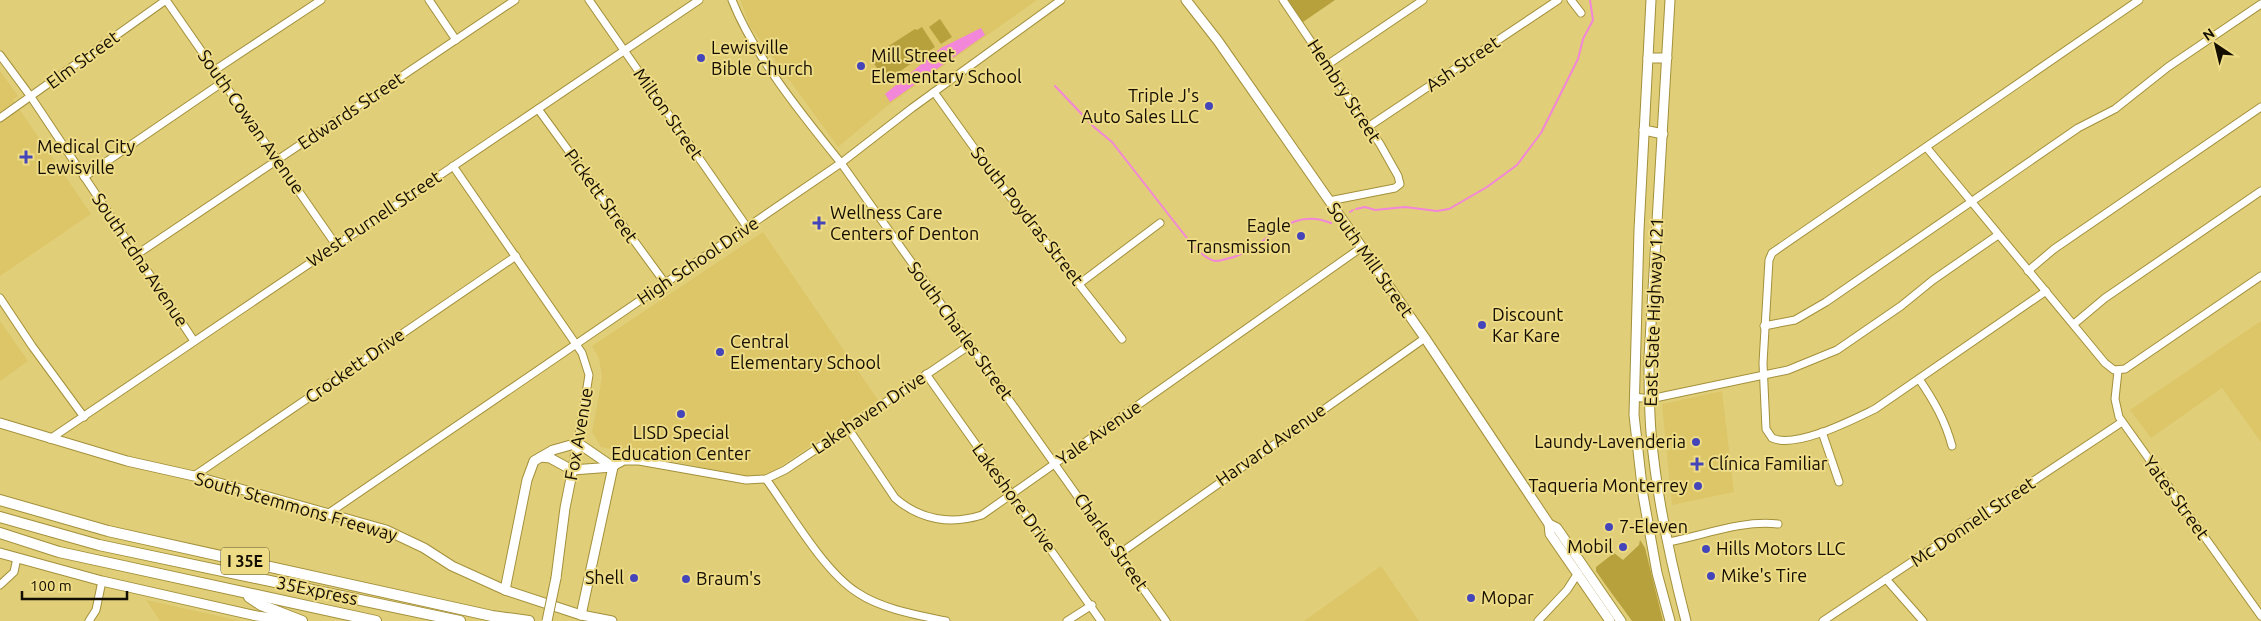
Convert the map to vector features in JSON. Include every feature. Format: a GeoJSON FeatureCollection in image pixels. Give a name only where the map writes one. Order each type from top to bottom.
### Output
{"type":"FeatureCollection","features":[{"type":"Feature","properties":{"kind":"highway","name":"I 35E"},"geometry":{"type":"LineString","coordinates":[[0,500],[108,530],[492,616],[529,621]]}},
{"type":"Feature","properties":{"kind":"highway","name":"35Express"},"geometry":{"type":"LineString","coordinates":[[0,517],[99,545],[460,621]]}},
{"type":"Feature","properties":{"kind":"highway","name":"I 35E"},"geometry":{"type":"LineString","coordinates":[[0,533],[59,552],[244,594],[376,621]]}},
{"type":"Feature","properties":{"kind":"highway"},"geometry":{"type":"LineString","coordinates":[[244,594],[261,605],[302,621]]}},
{"type":"Feature","properties":{"kind":"main road","name":"South Mill Street"},"geometry":{"type":"LineString","coordinates":[[1186,0],[1218,41],[1362,247],[1549,524],[1556,528],[1610,621]]}},
{"type":"Feature","properties":{"kind":"main road","name":"East State Highway 121"},"geometry":{"type":"LineString","coordinates":[[1651,0],[1638,265],[1634,397],[1636,447],[1643,495],[1657,573],[1670,621]]}},
{"type":"Feature","properties":{"kind":"main road","name":"East State Highway 121"},"geometry":{"type":"LineString","coordinates":[[1670,0],[1649,358],[1650,399],[1655,468],[1668,542],[1686,621]]}},
{"type":"Feature","properties":{"kind":"main road"},"geometry":{"type":"LineString","coordinates":[[1648,58],[1667,58]]}},
{"type":"Feature","properties":{"kind":"main road"},"geometry":{"type":"LineString","coordinates":[[1644,130],[1663,134]]}},
{"type":"Feature","properties":{"kind":"main road"},"geometry":{"type":"LineString","coordinates":[[1638,265],[1655,265]]}},
{"type":"Feature","properties":{"kind":"main road","name":"South Stemmons Freeway"},"geometry":{"type":"LineString","coordinates":[[0,423],[50,440],[127,461],[194,476],[386,530],[424,548],[452,566],[505,590],[582,615],[612,621]]}},
{"type":"Feature","properties":{"kind":"main road"},"geometry":{"type":"LineString","coordinates":[[505,590],[527,480],[534,461],[553,450],[578,443],[613,467]]}},
{"type":"Feature","properties":{"kind":"main road","name":"Fox Avenue"},"geometry":{"type":"LineString","coordinates":[[547,621],[578,443]]}},
{"type":"Feature","properties":{"kind":"main road"},"geometry":{"type":"LineString","coordinates":[[541,457],[550,458],[572,470],[613,467]]}},
{"type":"Feature","properties":{"kind":"main road"},"geometry":{"type":"LineString","coordinates":[[582,615],[613,467]]}},
{"type":"Feature","properties":{"kind":"main road"},"geometry":{"type":"LineString","coordinates":[[0,553],[102,582],[257,616],[293,621]]}},
{"type":"Feature","properties":{"kind":"main road","name":"South Mill Street"},"geometry":{"type":"LineString","coordinates":[[1581,571],[1621,621]]}},
{"type":"Feature","properties":{"kind":"street","name":"South Cowan Avenue"},"geometry":{"type":"LineString","coordinates":[[166,0],[336,245]]}},
{"type":"Feature","properties":{"kind":"street","name":"Elm Street"},"geometry":{"type":"LineString","coordinates":[[0,118],[166,0]]}},
{"type":"Feature","properties":{"kind":"street"},"geometry":{"type":"LineString","coordinates":[[215,70],[321,0]]}},
{"type":"Feature","properties":{"kind":"street"},"geometry":{"type":"LineString","coordinates":[[430,0],[456,40]]}},
{"type":"Feature","properties":{"kind":"street","name":"Edwards Street"},"geometry":{"type":"LineString","coordinates":[[136,254],[515,0]]}},
{"type":"Feature","properties":{"kind":"street","name":"Milton Street"},"geometry":{"type":"LineString","coordinates":[[590,0],[747,227]]}},
{"type":"Feature","properties":{"kind":"street","name":"West Purnell Street"},"geometry":{"type":"LineString","coordinates":[[50,440],[699,0]]}},
{"type":"Feature","properties":{"kind":"street","name":"South Charles Street"},"geometry":{"type":"LineString","coordinates":[[732,0],[747,34],[794,104],[841,163],[1056,464]]}},
{"type":"Feature","properties":{"kind":"street","name":"High School Drive"},"geometry":{"type":"LineString","coordinates":[[329,513],[841,163],[934,92],[1061,0]]}},
{"type":"Feature","properties":{"kind":"street","name":"Hembry Street"},"geometry":{"type":"LineString","coordinates":[[1283,0],[1368,127],[1394,168],[1400,184],[1395,188],[1329,201]]}},
{"type":"Feature","properties":{"kind":"street"},"geometry":{"type":"LineString","coordinates":[[1328,65],[1423,0]]}},
{"type":"Feature","properties":{"kind":"street","name":"Ash Street"},"geometry":{"type":"LineString","coordinates":[[1368,127],[1558,0]]}},
{"type":"Feature","properties":{"kind":"street"},"geometry":{"type":"LineString","coordinates":[[1571,0],[1581,13]]}},
{"type":"Feature","properties":{"kind":"street"},"geometry":{"type":"LineString","coordinates":[[2046,291],[1875,409],[1848,423],[1822,432],[1786,441],[1772,438],[1765,424],[1764,326],[1769,260],[1772,253],[2139,0]]}},
{"type":"Feature","properties":{"kind":"street"},"geometry":{"type":"LineString","coordinates":[[1764,326],[1785,322],[1807,314],[1972,203],[2078,128],[2115,110],[2168,67],[2261,4]]}},
{"type":"Feature","properties":{"kind":"street","name":"South Edna Avenue"},"geometry":{"type":"LineString","coordinates":[[0,55],[31,97],[194,341]]}},
{"type":"Feature","properties":{"kind":"street"},"geometry":{"type":"LineString","coordinates":[[84,177],[223,82]]}},
{"type":"Feature","properties":{"kind":"street","name":"South Poydras Street"},"geometry":{"type":"LineString","coordinates":[[934,92],[997,180],[1122,338]]}},
{"type":"Feature","properties":{"kind":"street"},"geometry":{"type":"LineString","coordinates":[[2028,271],[2054,249],[2261,107]]}},
{"type":"Feature","properties":{"kind":"street","name":"Pickett Street"},"geometry":{"type":"LineString","coordinates":[[538,109],[665,284]]}},
{"type":"Feature","properties":{"kind":"street"},"geometry":{"type":"LineString","coordinates":[[1926,148],[2106,363],[2118,371],[2125,369],[2261,276]]}},
{"type":"Feature","properties":{"kind":"street","name":"Fox Avenue"},"geometry":{"type":"LineString","coordinates":[[453,166],[582,353],[589,375],[578,443]]}},
{"type":"Feature","properties":{"kind":"street"},"geometry":{"type":"LineString","coordinates":[[2074,324],[2105,298],[2261,191]]}},
{"type":"Feature","properties":{"kind":"street"},"geometry":{"type":"LineString","coordinates":[[1079,284],[1160,223]]}},
{"type":"Feature","properties":{"kind":"street"},"geometry":{"type":"LineString","coordinates":[[1634,397],[1650,399],[1788,370],[1837,350],[1901,306],[1933,280],[1998,234]]}},
{"type":"Feature","properties":{"kind":"street","name":"Yale Avenue"},"geometry":{"type":"LineString","coordinates":[[848,428],[895,498],[919,514],[948,521],[967,520],[990,510],[1362,247]]}},
{"type":"Feature","properties":{"kind":"street","name":"Crockett Drive"},"geometry":{"type":"LineString","coordinates":[[194,476],[516,256]]}},
{"type":"Feature","properties":{"kind":"street"},"geometry":{"type":"LineString","coordinates":[[0,298],[32,346],[84,417]]}},
{"type":"Feature","properties":{"kind":"street","name":"Harvard Avenue"},"geometry":{"type":"LineString","coordinates":[[1119,554],[1425,338]]}},
{"type":"Feature","properties":{"kind":"street","name":"Lakehaven Drive"},"geometry":{"type":"LineString","coordinates":[[766,479],[785,470],[970,345]]}},
{"type":"Feature","properties":{"kind":"street","name":"Yates Street"},"geometry":{"type":"LineString","coordinates":[[2118,371],[2115,399],[2119,418],[2261,616]]}},
{"type":"Feature","properties":{"kind":"street","name":"Lakeshore Drive"},"geometry":{"type":"LineString","coordinates":[[926,374],[1011,495],[1092,605],[1101,621]]}},
{"type":"Feature","properties":{"kind":"street"},"geometry":{"type":"LineString","coordinates":[[1919,379],[1937,405],[1947,426],[1952,446]]}},
{"type":"Feature","properties":{"kind":"street","name":"Mc Donnell Street"},"geometry":{"type":"LineString","coordinates":[[1823,621],[2122,422]]}},
{"type":"Feature","properties":{"kind":"street"},"geometry":{"type":"LineString","coordinates":[[1822,432],[1839,482]]}},
{"type":"Feature","properties":{"kind":"street"},"geometry":{"type":"LineString","coordinates":[[613,467],[624,461],[639,461],[746,480],[766,479],[827,565],[856,592],[866,598],[904,611],[946,621]]}},
{"type":"Feature","properties":{"kind":"street","name":"Charles Street"},"geometry":{"type":"LineString","coordinates":[[1056,464],[1166,621]]}},
{"type":"Feature","properties":{"kind":"street"},"geometry":{"type":"LineString","coordinates":[[1668,542],[1740,525],[1763,522],[1778,524]]}},
{"type":"Feature","properties":{"kind":"street"},"geometry":{"type":"LineString","coordinates":[[0,585],[14,572],[17,558]]}},
{"type":"Feature","properties":{"kind":"street"},"geometry":{"type":"LineString","coordinates":[[1538,621],[1567,590],[1581,571]]}},
{"type":"Feature","properties":{"kind":"street"},"geometry":{"type":"LineString","coordinates":[[1886,579],[1923,621]]}},
{"type":"Feature","properties":{"kind":"street"},"geometry":{"type":"LineString","coordinates":[[89,621],[96,610],[102,582]]}},
{"type":"Feature","properties":{"kind":"street"},"geometry":{"type":"LineString","coordinates":[[1067,621],[1092,605]]}},
{"type":"Feature","properties":{"kind":"shaded area","name":"Mill Street Elementary School"},"geometry":{"type":"Polygon","coordinates":[[[740,0],[1037,0],[887,106],[838,147],[750,26],[740,0]]]}},
{"type":"Feature","properties":{"kind":"shaded area"},"geometry":{"type":"Polygon","coordinates":[[[1288,0],[1335,0],[1303,22],[1288,0]]]}},
{"type":"Feature","properties":{"kind":"shaded area"},"geometry":{"type":"Polygon","coordinates":[[[940,19],[952,37],[941,44],[929,27],[940,19]]]}},
{"type":"Feature","properties":{"kind":"shaded area"},"geometry":{"type":"Polygon","coordinates":[[[922,27],[935,47],[886,81],[870,58],[915,29],[917,30],[922,27]]]}},
{"type":"Feature","properties":{"kind":"shaded area"},"geometry":{"type":"Polygon","coordinates":[[[981,28],[985,35],[890,102],[885,94],[941,48],[981,28]]]}},
{"type":"Feature","properties":{"kind":"shaded area","name":"Medical City Lewisville"},"geometry":{"type":"Polygon","coordinates":[[[0,71],[18,96],[13,100],[91,214],[0,276],[0,71]]]}},
{"type":"Feature","properties":{"kind":"shaded area","name":"Central Elementary School"},"geometry":{"type":"Polygon","coordinates":[[[763,232],[878,400],[772,472],[760,475],[745,476],[601,447],[592,432],[602,377],[599,358],[592,346],[763,232]]]}},
{"type":"Feature","properties":{"kind":"shaded area"},"geometry":{"type":"Polygon","coordinates":[[[0,321],[28,361],[0,381],[0,321]]]}},
{"type":"Feature","properties":{"kind":"shaded area"},"geometry":{"type":"Polygon","coordinates":[[[2261,321],[2261,442],[2222,388],[2151,438],[2130,410],[2261,321]]]}},
{"type":"Feature","properties":{"kind":"shaded area"},"geometry":{"type":"Polygon","coordinates":[[[1722,391],[1734,492],[1672,505],[1662,404],[1722,391]]]}},
{"type":"Feature","properties":{"kind":"shaded area"},"geometry":{"type":"Polygon","coordinates":[[[1640,540],[1645,548],[1663,621],[1632,621],[1596,571],[1596,567],[1614,553],[1623,560],[1639,545],[1640,540]]]}},
{"type":"Feature","properties":{"kind":"shaded area"},"geometry":{"type":"Polygon","coordinates":[[[1381,566],[1419,621],[1304,621],[1381,566]]]}},
{"type":"Feature","properties":{"kind":"shaded area"},"geometry":{"type":"Polygon","coordinates":[[[146,600],[241,621],[160,621],[146,600]]]}},
{"type":"Feature","properties":{"kind":"waterway"},"geometry":{"type":"LineString","coordinates":[[1356,209],[1365,207],[1375,210],[1405,207],[1437,211],[1449,209],[1487,187],[1517,165],[1541,133],[1578,59],[1583,39],[1593,20],[1590,0]]}},
{"type":"Feature","properties":{"kind":"waterway"},"geometry":{"type":"LineString","coordinates":[[1055,86],[1094,127],[1112,142],[1190,242],[1208,258],[1218,261],[1240,255],[1288,224],[1301,220],[1315,219],[1331,223]]}},
{"type":"Feature","properties":{"kind":"place","name":"Lewisville Bible Church"},"geometry":{"type":"Point","coordinates":[701,58]}},
{"type":"Feature","properties":{"kind":"place","name":"Mill Street Elementary School"},"geometry":{"type":"Point","coordinates":[861,66]}},
{"type":"Feature","properties":{"kind":"place","name":"Triple J's Auto Sales LLC"},"geometry":{"type":"Point","coordinates":[1209,106]}},
{"type":"Feature","properties":{"kind":"place","name":"Medical City Lewisville"},"geometry":{"type":"Point","coordinates":[26,157]}},
{"type":"Feature","properties":{"kind":"place","name":"Wellness Care Centers of Denton"},"geometry":{"type":"Point","coordinates":[819,223]}},
{"type":"Feature","properties":{"kind":"place","name":"Eagle Transmission"},"geometry":{"type":"Point","coordinates":[1301,236]}},
{"type":"Feature","properties":{"kind":"place","name":"Discount Kar Kare"},"geometry":{"type":"Point","coordinates":[1482,325]}},
{"type":"Feature","properties":{"kind":"place","name":"Central Elementary School"},"geometry":{"type":"Point","coordinates":[720,352]}},
{"type":"Feature","properties":{"kind":"place","name":"LISD Special Education Center"},"geometry":{"type":"Point","coordinates":[681,414]}},
{"type":"Feature","properties":{"kind":"place","name":"Laundy-Lavenderia"},"geometry":{"type":"Point","coordinates":[1696,442]}},
{"type":"Feature","properties":{"kind":"place","name":"Clínica Familiar"},"geometry":{"type":"Point","coordinates":[1697,464]}},
{"type":"Feature","properties":{"kind":"place","name":"Taqueria Monterrey"},"geometry":{"type":"Point","coordinates":[1698,486]}},
{"type":"Feature","properties":{"kind":"place","name":"7-Eleven"},"geometry":{"type":"Point","coordinates":[1609,527]}},
{"type":"Feature","properties":{"kind":"place","name":"Mobil"},"geometry":{"type":"Point","coordinates":[1623,547]}},
{"type":"Feature","properties":{"kind":"place","name":"Hills Motors LLC"},"geometry":{"type":"Point","coordinates":[1706,549]}},
{"type":"Feature","properties":{"kind":"place","name":"Mike's Tire"},"geometry":{"type":"Point","coordinates":[1711,576]}},
{"type":"Feature","properties":{"kind":"place","name":"Shell"},"geometry":{"type":"Point","coordinates":[634,578]}},
{"type":"Feature","properties":{"kind":"place","name":"Braum's"},"geometry":{"type":"Point","coordinates":[686,579]}},
{"type":"Feature","properties":{"kind":"place","name":"Mopar"},"geometry":{"type":"Point","coordinates":[1471,598]}}]}
